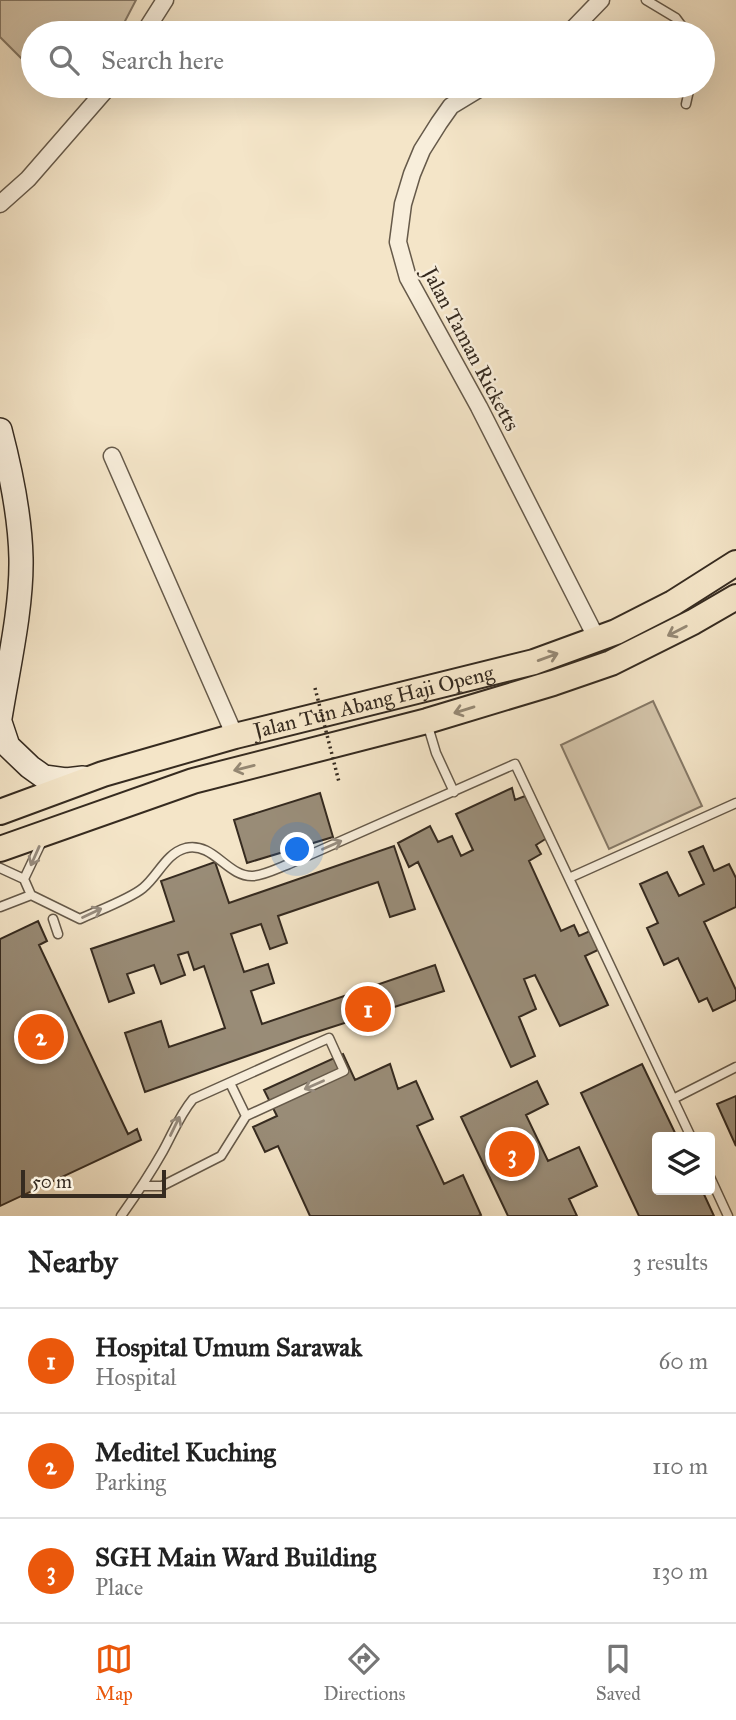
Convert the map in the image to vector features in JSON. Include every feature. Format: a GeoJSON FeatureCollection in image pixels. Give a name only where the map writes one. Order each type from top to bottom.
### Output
{"type":"FeatureCollection","features":[{"type":"Feature","properties":{"kind":"main road","name":"Jalan Tun Abang Haji Openg"},"geometry":{"type":"LineString","coordinates":[[0,812],[103,774],[235,736],[534,662],[616,632],[673,603],[736,564]]}},
{"type":"Feature","properties":{"kind":"main road","name":"Jalan Tun Abang Haji Openg"},"geometry":{"type":"LineString","coordinates":[[0,849],[193,781],[427,721],[553,683],[611,663],[736,597]]}},
{"type":"Feature","properties":{"kind":"main road"},"geometry":{"type":"LineString","coordinates":[[0,817],[10,824],[20,825],[150,782],[193,781]]}},
{"type":"Feature","properties":{"kind":"street"},"geometry":{"type":"LineString","coordinates":[[152,21],[165,0]]}},
{"type":"Feature","properties":{"kind":"street"},"geometry":{"type":"LineString","coordinates":[[581,21],[600,0]]}},
{"type":"Feature","properties":{"kind":"street"},"geometry":{"type":"LineString","coordinates":[[0,204],[28,179],[99,98]]}},
{"type":"Feature","properties":{"kind":"street","name":"Jalan Taman Ricketts"},"geometry":{"type":"LineString","coordinates":[[464,98],[451,106],[422,150],[403,204],[398,242],[408,278],[479,407],[597,639]]}},
{"type":"Feature","properties":{"kind":"street"},"geometry":{"type":"LineString","coordinates":[[0,430],[17,502],[21,559],[17,612],[0,720],[8,746],[44,777],[66,780],[103,774]]}},
{"type":"Feature","properties":{"kind":"street"},"geometry":{"type":"LineString","coordinates":[[112,456],[235,736]]}},
{"type":"Feature","properties":{"kind":"lane"},"geometry":{"type":"LineString","coordinates":[[646,0],[678,21]]}},
{"type":"Feature","properties":{"kind":"lane"},"geometry":{"type":"LineString","coordinates":[[686,104],[687,98]]}},
{"type":"Feature","properties":{"kind":"lane"},"geometry":{"type":"LineString","coordinates":[[427,721],[436,752],[454,792]]}},
{"type":"Feature","properties":{"kind":"lane"},"geometry":{"type":"LineString","coordinates":[[0,868],[24,879],[31,895],[80,919],[144,888],[176,852],[185,848],[196,847],[209,851],[243,874],[254,876],[289,864],[515,764],[689,1132]]}},
{"type":"Feature","properties":{"kind":"lane"},"geometry":{"type":"LineString","coordinates":[[569,878],[735,805]]}},
{"type":"Feature","properties":{"kind":"lane"},"geometry":{"type":"LineString","coordinates":[[24,879],[45,833]]}},
{"type":"Feature","properties":{"kind":"lane"},"geometry":{"type":"LineString","coordinates":[[0,907],[31,895]]}},
{"type":"Feature","properties":{"kind":"lane"},"geometry":{"type":"LineString","coordinates":[[53,919],[58,933]]}},
{"type":"Feature","properties":{"kind":"lane"},"geometry":{"type":"LineString","coordinates":[[121,1216],[143,1186],[182,1113],[193,1099],[329,1038],[344,1071],[246,1116],[221,1156],[162,1186],[143,1186]]}},
{"type":"Feature","properties":{"kind":"lane"},"geometry":{"type":"LineString","coordinates":[[673,1099],[736,1067]]}},
{"type":"Feature","properties":{"kind":"lane"},"geometry":{"type":"LineString","coordinates":[[230,1083],[246,1116]]}},
{"type":"Feature","properties":{"kind":"lane"},"geometry":{"type":"LineString","coordinates":[[715,1188],[728,1216]]}},
{"type":"Feature","properties":{"kind":"path"},"geometry":{"type":"LineString","coordinates":[[315,688],[339,782]]}},
{"type":"Feature","properties":{"kind":"shaded area"},"geometry":{"type":"Polygon","coordinates":[[[0,0],[136,0],[125,21],[21,21],[21,58],[0,37],[0,0]]]}},
{"type":"Feature","properties":{"kind":"shaded area"},"geometry":{"type":"Polygon","coordinates":[[[653,701],[702,806],[609,849],[561,745],[653,701]]]}},
{"type":"Feature","properties":{"kind":"building"},"geometry":{"type":"Polygon","coordinates":[[[512,788],[515,800],[525,796],[547,838],[536,845],[541,854],[529,861],[561,931],[574,925],[579,936],[590,931],[598,950],[585,956],[608,1005],[560,1026],[535,975],[524,979],[536,1009],[519,1017],[535,1056],[511,1067],[418,862],[409,867],[398,843],[430,826],[438,842],[452,836],[461,856],[473,850],[456,814],[512,788]]]}},
{"type":"Feature","properties":{"kind":"building"},"geometry":{"type":"Polygon","coordinates":[[[320,793],[333,837],[247,863],[234,820],[320,793]]]}},
{"type":"Feature","properties":{"kind":"building"},"geometry":{"type":"Polygon","coordinates":[[[394,846],[415,909],[390,917],[378,882],[278,916],[287,943],[270,949],[261,924],[231,934],[244,972],[268,964],[274,983],[251,991],[262,1024],[435,965],[444,991],[301,1037],[145,1092],[125,1033],[161,1021],[169,1047],[225,1028],[204,966],[194,970],[188,952],[178,955],[185,975],[161,984],[154,965],[127,974],[134,993],[109,1002],[91,949],[174,921],[161,881],[215,862],[229,903],[394,846]]]}},
{"type":"Feature","properties":{"kind":"building"},"geometry":{"type":"Polygon","coordinates":[[[703,846],[714,871],[729,864],[736,878],[736,907],[704,922],[736,990],[736,1000],[713,1011],[707,998],[699,1002],[678,958],[664,965],[647,928],[658,923],[640,884],[667,872],[679,896],[704,884],[689,852],[703,846]]]}},
{"type":"Feature","properties":{"kind":"building"},"geometry":{"type":"Polygon","coordinates":[[[38,921],[47,941],[39,945],[128,1134],[137,1129],[141,1140],[0,1206],[0,939],[38,921]]]}},
{"type":"Feature","properties":{"kind":"building"},"geometry":{"type":"Polygon","coordinates":[[[343,1054],[355,1080],[390,1064],[398,1089],[416,1081],[433,1119],[417,1126],[444,1184],[463,1175],[481,1215],[310,1216],[278,1146],[265,1152],[253,1127],[277,1116],[264,1090],[343,1054]]]}},
{"type":"Feature","properties":{"kind":"building"},"geometry":{"type":"Polygon","coordinates":[[[642,1064],[675,1132],[652,1132],[652,1195],[704,1195],[714,1216],[639,1216],[581,1093],[642,1064]]]}},
{"type":"Feature","properties":{"kind":"building"},"geometry":{"type":"Polygon","coordinates":[[[537,1081],[548,1104],[526,1115],[548,1161],[579,1147],[597,1186],[569,1199],[577,1216],[508,1216],[461,1117],[537,1081]]]}},
{"type":"Feature","properties":{"kind":"building"},"geometry":{"type":"Polygon","coordinates":[[[736,1096],[736,1146],[717,1104],[736,1096]]]}},
{"type":"Feature","properties":{"kind":"place","name":"Hospital Umum Sarawak"},"geometry":{"type":"Point","coordinates":[368,1009]}},
{"type":"Feature","properties":{"kind":"place","name":"Meditel Kuching"},"geometry":{"type":"Point","coordinates":[41,1037]}},
{"type":"Feature","properties":{"kind":"place","name":"SGH Main Ward Building"},"geometry":{"type":"Point","coordinates":[512,1154]}}]}
